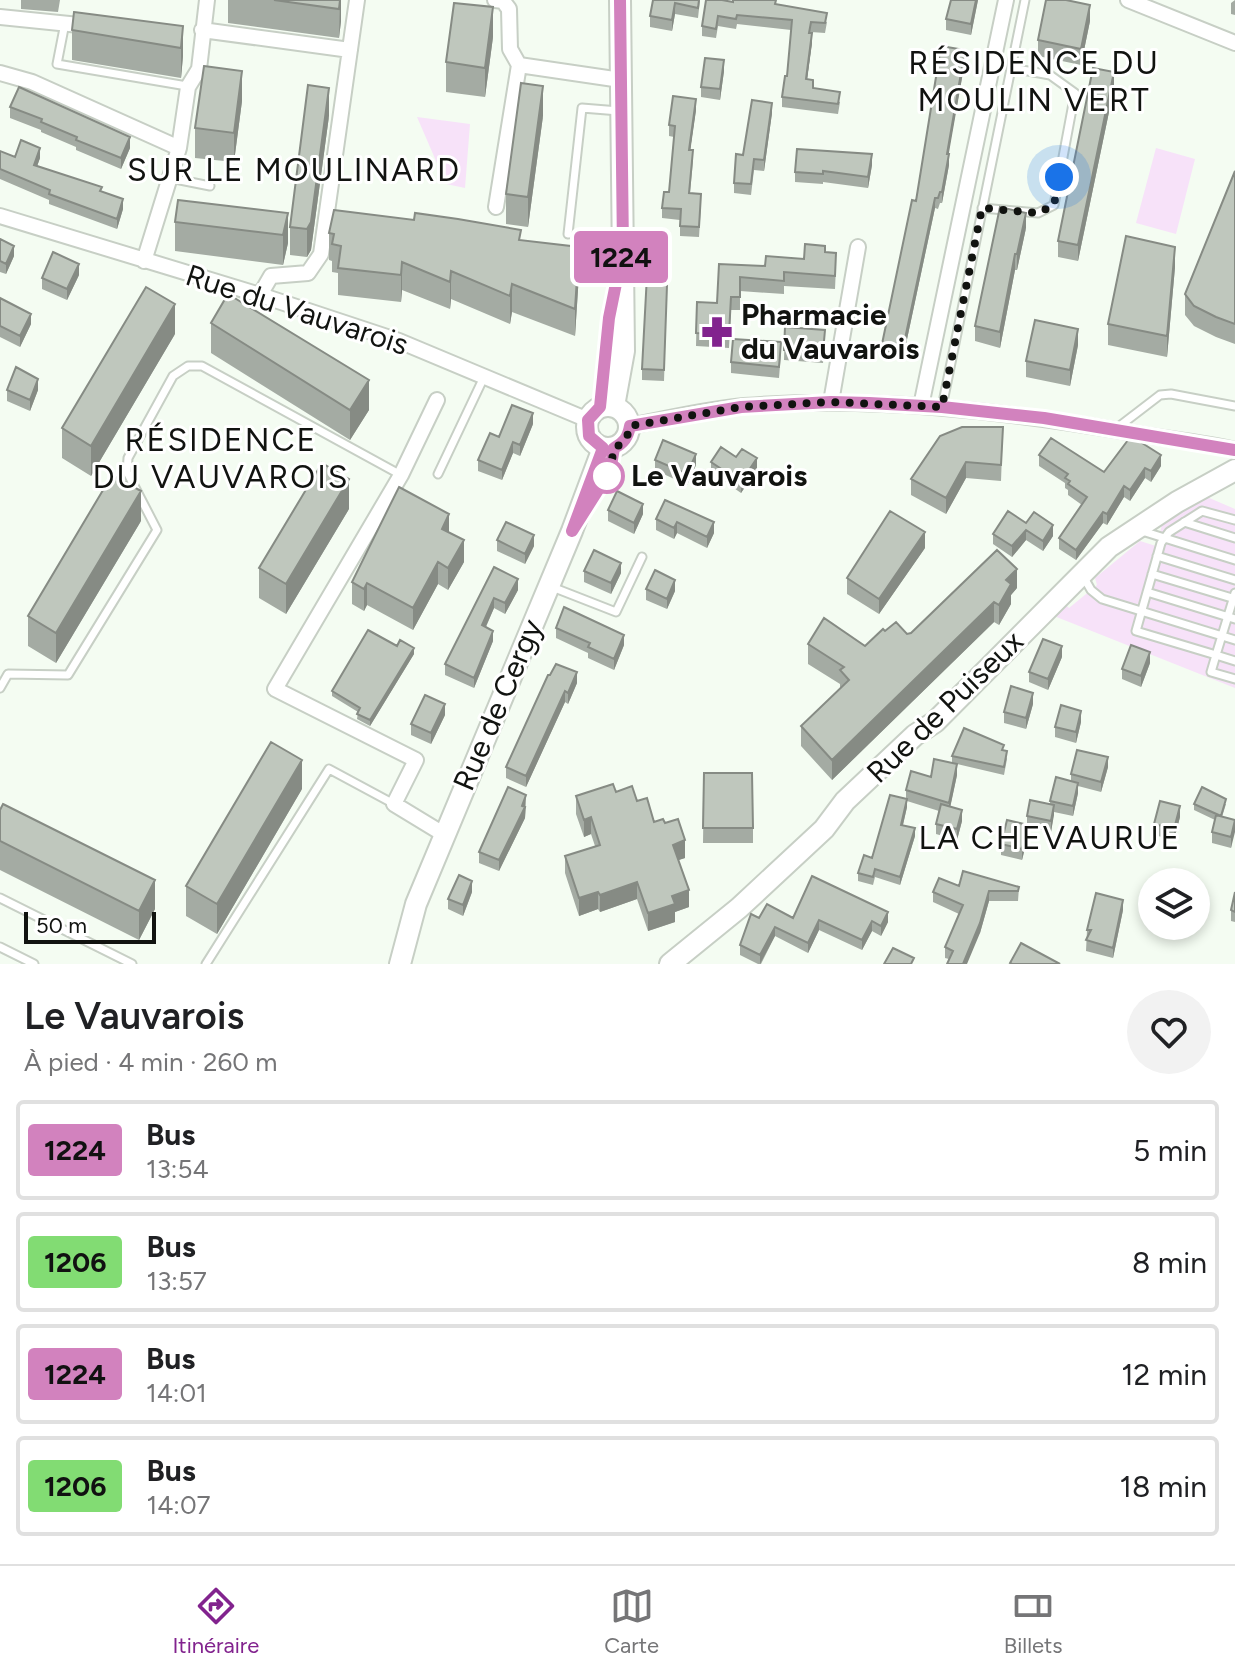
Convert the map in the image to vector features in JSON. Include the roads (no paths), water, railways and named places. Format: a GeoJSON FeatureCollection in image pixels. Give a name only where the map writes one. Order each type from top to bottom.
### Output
{"type":"FeatureCollection","features":[{"type":"Feature","properties":{"kind":"street"},"geometry":{"type":"LineString","coordinates":[[144,261],[179,148],[188,87],[199,69],[197,34],[207,0]]}},
{"type":"Feature","properties":{"kind":"street"},"geometry":{"type":"LineString","coordinates":[[260,295],[271,276],[308,273],[321,254],[357,0]]}},
{"type":"Feature","properties":{"kind":"street"},"geometry":{"type":"LineString","coordinates":[[495,0],[503,1],[509,9],[510,49],[519,65],[496,207]]}},
{"type":"Feature","properties":{"kind":"street"},"geometry":{"type":"LineString","coordinates":[[601,411],[623,411],[630,426],[629,436],[621,445],[608,448],[589,436],[624,351],[620,0]]}},
{"type":"Feature","properties":{"kind":"street"},"geometry":{"type":"LineString","coordinates":[[921,406],[1006,0]]}},
{"type":"Feature","properties":{"kind":"street"},"geometry":{"type":"LineString","coordinates":[[1128,0],[1235,43]]}},
{"type":"Feature","properties":{"kind":"street"},"geometry":{"type":"LineString","coordinates":[[0,17],[110,28]]}},
{"type":"Feature","properties":{"kind":"street"},"geometry":{"type":"LineString","coordinates":[[197,34],[350,50]]}},
{"type":"Feature","properties":{"kind":"street"},"geometry":{"type":"LineString","coordinates":[[519,65],[621,80]]}},
{"type":"Feature","properties":{"kind":"street"},"geometry":{"type":"LineString","coordinates":[[0,73],[32,82],[179,148]]}},
{"type":"Feature","properties":{"kind":"street","name":"Rue du Vauvarois"},"geometry":{"type":"LineString","coordinates":[[0,216],[260,295],[399,341],[484,377],[601,411]]}},
{"type":"Feature","properties":{"kind":"street"},"geometry":{"type":"LineString","coordinates":[[831,402],[858,247]]}},
{"type":"Feature","properties":{"kind":"street"},"geometry":{"type":"LineString","coordinates":[[437,400],[401,475],[275,689],[416,760],[394,804],[445,835]]}},
{"type":"Feature","properties":{"kind":"street"},"geometry":{"type":"LineString","coordinates":[[630,426],[741,407],[831,402],[942,407],[1044,418],[1235,450]]}},
{"type":"Feature","properties":{"kind":"street","name":"Rue de Cergy"},"geometry":{"type":"LineString","coordinates":[[400,964],[416,904],[608,448]]}},
{"type":"Feature","properties":{"kind":"street","name":"Rue de Puiseux"},"geometry":{"type":"LineString","coordinates":[[670,964],[739,908],[824,829],[845,801],[915,735],[935,722],[1109,547],[1134,528],[1229,477]]}},
{"type":"Feature","properties":{"kind":"lane"},"geometry":{"type":"LineString","coordinates":[[942,407],[1025,0]]}},
{"type":"Feature","properties":{"kind":"lane"},"geometry":{"type":"LineString","coordinates":[[65,23],[57,64],[188,87]]}},
{"type":"Feature","properties":{"kind":"lane"},"geometry":{"type":"LineString","coordinates":[[982,208],[1038,213],[1054,205],[1075,93],[1050,75],[1011,68]]}},
{"type":"Feature","properties":{"kind":"lane"},"geometry":{"type":"LineString","coordinates":[[568,234],[582,108],[622,112]]}},
{"type":"Feature","properties":{"kind":"lane"},"geometry":{"type":"LineString","coordinates":[[170,178],[210,186]]}},
{"type":"Feature","properties":{"kind":"lane"},"geometry":{"type":"LineString","coordinates":[[0,688],[8,674],[68,675],[157,530],[127,472],[128,458],[173,376],[188,366],[202,366],[401,475]]}},
{"type":"Feature","properties":{"kind":"lane"},"geometry":{"type":"LineString","coordinates":[[438,474],[484,377]]}},
{"type":"Feature","properties":{"kind":"lane"},"geometry":{"type":"LineString","coordinates":[[1115,430],[1160,395],[1171,394],[1235,406]]}},
{"type":"Feature","properties":{"kind":"lane"},"geometry":{"type":"LineString","coordinates":[[1235,520],[1202,511],[1169,532],[1157,556],[1136,631],[1235,661]]}},
{"type":"Feature","properties":{"kind":"lane"},"geometry":{"type":"LineString","coordinates":[[1184,522],[1235,538]]}},
{"type":"Feature","properties":{"kind":"lane"},"geometry":{"type":"LineString","coordinates":[[1134,528],[1235,560]]}},
{"type":"Feature","properties":{"kind":"lane"},"geometry":{"type":"LineString","coordinates":[[1157,556],[1235,580]]}},
{"type":"Feature","properties":{"kind":"lane"},"geometry":{"type":"LineString","coordinates":[[549,585],[616,612],[642,557]]}},
{"type":"Feature","properties":{"kind":"lane"},"geometry":{"type":"LineString","coordinates":[[1082,574],[1091,590],[1102,599],[1235,640]]}},
{"type":"Feature","properties":{"kind":"lane"},"geometry":{"type":"LineString","coordinates":[[1152,574],[1234,597],[1231,618],[1211,672],[1235,679]]}},
{"type":"Feature","properties":{"kind":"lane"},"geometry":{"type":"LineString","coordinates":[[1147,592],[1231,618]]}},
{"type":"Feature","properties":{"kind":"lane"},"geometry":{"type":"LineString","coordinates":[[206,964],[329,769],[394,804]]}},
{"type":"Feature","properties":{"kind":"lane"},"geometry":{"type":"LineString","coordinates":[[0,898],[132,964]]}},
{"type":"Feature","properties":{"kind":"lane"},"geometry":{"type":"LineString","coordinates":[[0,947],[34,964]]}},
{"type":"Feature","properties":{"kind":"place","name":"Pharmacie du Vauvarois"},"geometry":{"type":"Point","coordinates":[717,332]}},
{"type":"Feature","properties":{"kind":"place","name":"Le Vauvarois"},"geometry":{"type":"Point","coordinates":[607,476]}},
{"type":"Feature","properties":{"kind":"district","name":"RÉSIDENCE DU MOULIN VERT"},"geometry":{"type":"Point","coordinates":[1034,82]}},
{"type":"Feature","properties":{"kind":"district","name":"SUR LE MOULINARD"},"geometry":{"type":"Point","coordinates":[294,170]}},
{"type":"Feature","properties":{"kind":"district","name":"RÉSIDENCE DU VAUVAROIS"},"geometry":{"type":"Point","coordinates":[221,458]}},
{"type":"Feature","properties":{"kind":"district","name":"LA CHEVAURUE"},"geometry":{"type":"Point","coordinates":[1050,838]}}]}
